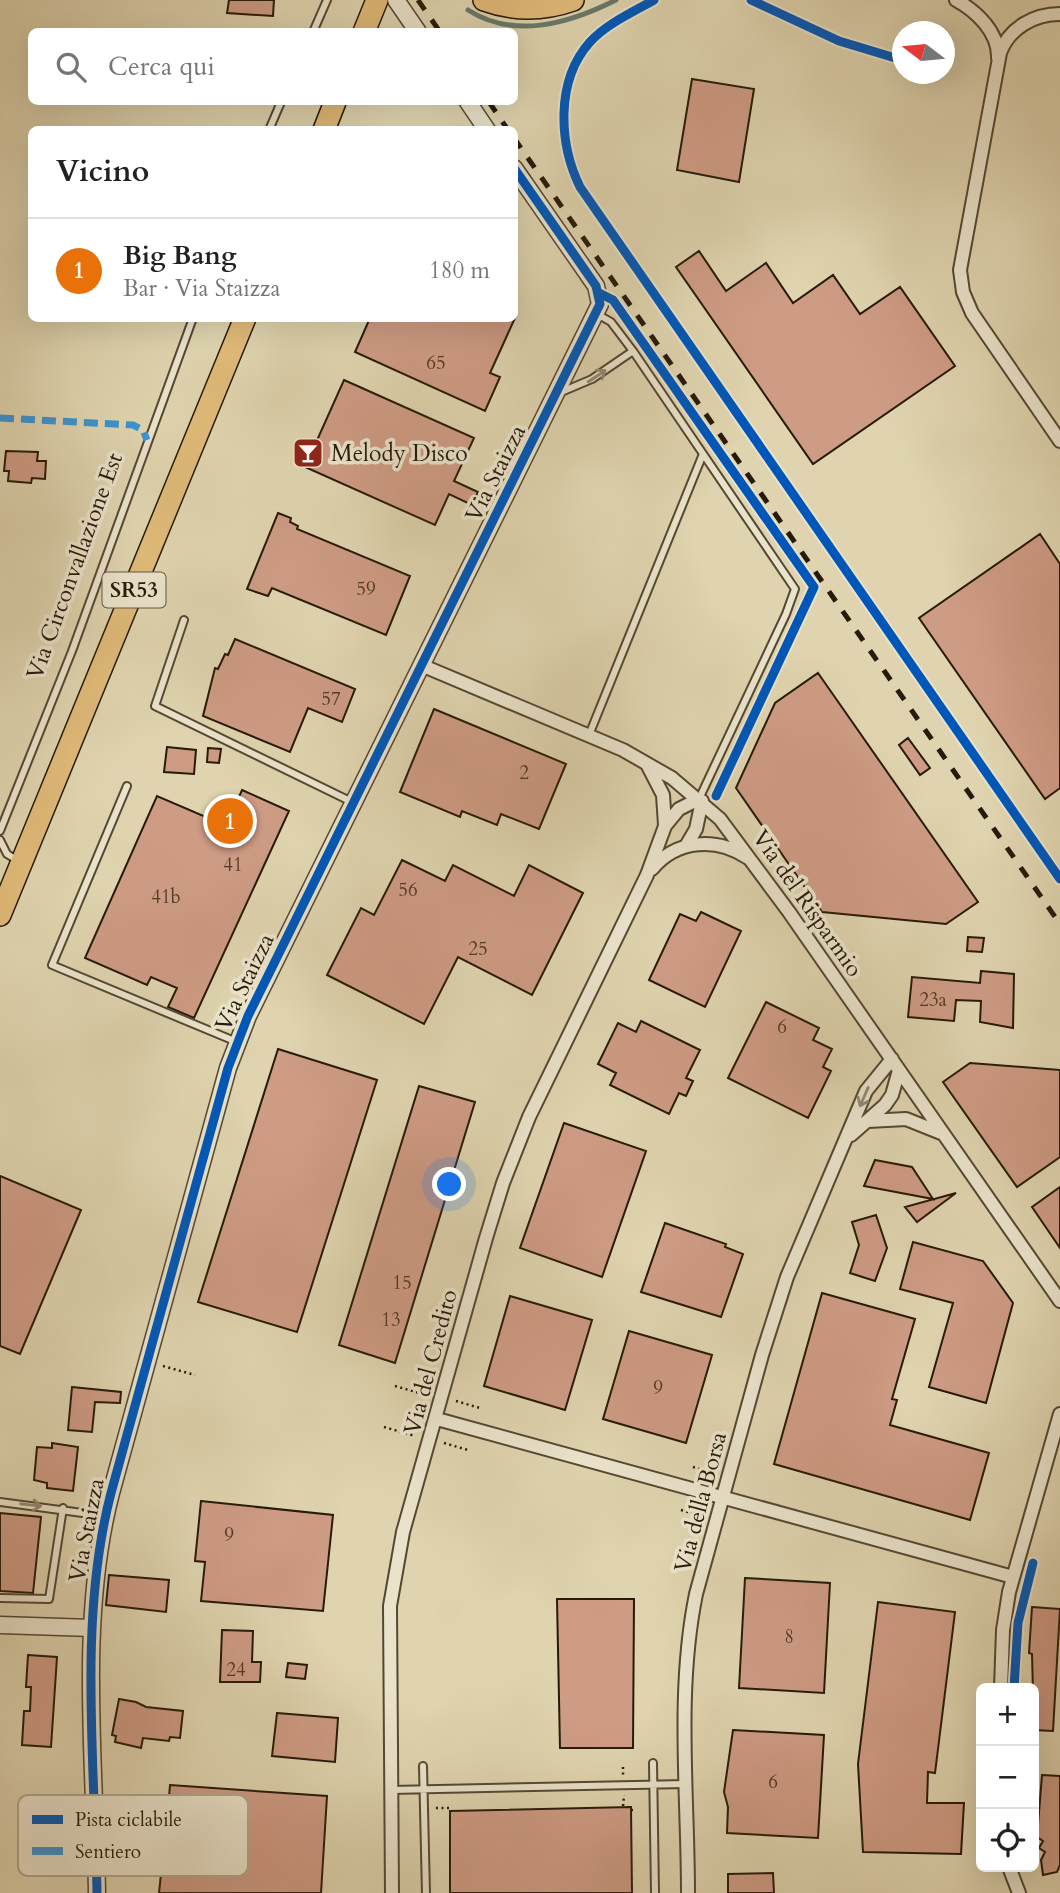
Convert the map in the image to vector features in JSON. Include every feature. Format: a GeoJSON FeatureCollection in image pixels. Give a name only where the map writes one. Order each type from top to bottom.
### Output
{"type":"FeatureCollection","features":[{"type":"Feature","properties":{"kind":"main road"},"geometry":{"type":"LineString","coordinates":[[366,27],[377,0]]}},
{"type":"Feature","properties":{"kind":"main road"},"geometry":{"type":"LineString","coordinates":[[484,0],[523,9],[547,7],[573,0]]}},
{"type":"Feature","properties":{"kind":"main road"},"geometry":{"type":"LineString","coordinates":[[326,126],[334,105]]}},
{"type":"Feature","properties":{"kind":"main road","name":"SR53"},"geometry":{"type":"LineString","coordinates":[[0,915],[243,322]]}},
{"type":"Feature","properties":{"kind":"street"},"geometry":{"type":"LineString","coordinates":[[396,0],[415,28]]}},
{"type":"Feature","properties":{"kind":"street"},"geometry":{"type":"LineString","coordinates":[[956,0],[984,22],[995,41],[998,58]]}},
{"type":"Feature","properties":{"kind":"street"},"geometry":{"type":"LineString","coordinates":[[1060,13],[1040,16],[1021,26],[1004,43],[998,58],[963,241],[960,278],[976,319],[1060,441]]}},
{"type":"Feature","properties":{"kind":"street"},"geometry":{"type":"LineString","coordinates":[[470,105],[485,126]]}},
{"type":"Feature","properties":{"kind":"street"},"geometry":{"type":"LineString","coordinates":[[518,174],[596,286],[601,299],[596,313]]}},
{"type":"Feature","properties":{"kind":"street","name":"Via Staizza"},"geometry":{"type":"LineString","coordinates":[[96,1795],[92,1628],[94,1574],[105,1516],[237,1042],[596,313]]}},
{"type":"Feature","properties":{"kind":"street","name":"Via del Risparmio"},"geometry":{"type":"LineString","coordinates":[[421,665],[589,735],[643,761],[700,800],[730,831],[753,862],[1057,1295]]}},
{"type":"Feature","properties":{"kind":"street","name":"Via del Credito"},"geometry":{"type":"LineString","coordinates":[[643,761],[655,776],[663,795],[664,830]]}},
{"type":"Feature","properties":{"kind":"street"},"geometry":{"type":"LineString","coordinates":[[685,846],[696,829],[700,800]]}},
{"type":"Feature","properties":{"kind":"street","name":"Via del Credito"},"geometry":{"type":"LineString","coordinates":[[392,1893],[390,1606],[403,1532],[510,1163],[542,1088],[648,875],[664,830],[679,809],[700,800]]}},
{"type":"Feature","properties":{"kind":"street"},"geometry":{"type":"LineString","coordinates":[[685,846],[717,844],[753,862]]}},
{"type":"Feature","properties":{"kind":"street","name":"Via del Credito"},"geometry":{"type":"LineString","coordinates":[[648,875],[660,859],[685,846]]}},
{"type":"Feature","properties":{"kind":"street","name":"Via della Borsa"},"geometry":{"type":"LineString","coordinates":[[847,1141],[855,1129],[891,1097],[895,1064]]}},
{"type":"Feature","properties":{"kind":"street","name":"Via della Borsa"},"geometry":{"type":"LineString","coordinates":[[688,1893],[685,1694],[689,1634],[723,1498],[778,1300],[866,1091],[895,1064]]}},
{"type":"Feature","properties":{"kind":"street"},"geometry":{"type":"LineString","coordinates":[[866,1122],[906,1119],[930,1126],[949,1140]]}},
{"type":"Feature","properties":{"kind":"street"},"geometry":{"type":"LineString","coordinates":[[1001,1683],[1004,1620],[1013,1577],[1060,1414]]}},
{"type":"Feature","properties":{"kind":"street"},"geometry":{"type":"LineString","coordinates":[[437,1419],[1013,1577]]}},
{"type":"Feature","properties":{"kind":"street"},"geometry":{"type":"LineString","coordinates":[[0,1625],[92,1628]]}},
{"type":"Feature","properties":{"kind":"street"},"geometry":{"type":"LineString","coordinates":[[1008,1872],[1008,1893]]}},
{"type":"Feature","properties":{"kind":"street"},"geometry":{"type":"LineString","coordinates":[[1010,1872],[1019,1893]]}},
{"type":"Feature","properties":{"kind":"lane"},"geometry":{"type":"LineString","coordinates":[[315,28],[327,0]]}},
{"type":"Feature","properties":{"kind":"lane"},"geometry":{"type":"LineString","coordinates":[[271,126],[280,105]]}},
{"type":"Feature","properties":{"kind":"lane"},"geometry":{"type":"LineString","coordinates":[[596,313],[611,322],[632,351],[795,589],[700,800]]}},
{"type":"Feature","properties":{"kind":"lane","name":"Via Circonvallazione Est"},"geometry":{"type":"LineString","coordinates":[[0,831],[72,651],[192,322]]}},
{"type":"Feature","properties":{"kind":"lane"},"geometry":{"type":"LineString","coordinates":[[557,393],[592,379],[632,351]]}},
{"type":"Feature","properties":{"kind":"lane"},"geometry":{"type":"LineString","coordinates":[[589,735],[703,454]]}},
{"type":"Feature","properties":{"kind":"lane"},"geometry":{"type":"LineString","coordinates":[[184,620],[155,706],[354,803]]}},
{"type":"Feature","properties":{"kind":"lane"},"geometry":{"type":"LineString","coordinates":[[127,786],[52,965],[237,1042]]}},
{"type":"Feature","properties":{"kind":"lane"},"geometry":{"type":"LineString","coordinates":[[0,840],[10,856],[22,862]]}},
{"type":"Feature","properties":{"kind":"lane"},"geometry":{"type":"LineString","coordinates":[[0,1502],[63,1508],[105,1516]]}},
{"type":"Feature","properties":{"kind":"lane"},"geometry":{"type":"LineString","coordinates":[[0,1598],[50,1599],[63,1508]]}},
{"type":"Feature","properties":{"kind":"lane"},"geometry":{"type":"LineString","coordinates":[[653,1763],[655,1893]]}},
{"type":"Feature","properties":{"kind":"lane"},"geometry":{"type":"LineString","coordinates":[[423,1766],[426,1893]]}},
{"type":"Feature","properties":{"kind":"lane"},"geometry":{"type":"LineString","coordinates":[[391,1790],[686,1784]]}},
{"type":"Feature","properties":{"kind":"path"},"geometry":{"type":"LineString","coordinates":[[160,1365],[195,1375]]}},
{"type":"Feature","properties":{"kind":"path"},"geometry":{"type":"LineString","coordinates":[[395,1386],[426,1395]]}},
{"type":"Feature","properties":{"kind":"path"},"geometry":{"type":"LineString","coordinates":[[456,1401],[480,1408]]}},
{"type":"Feature","properties":{"kind":"path"},"geometry":{"type":"LineString","coordinates":[[384,1427],[415,1436]]}},
{"type":"Feature","properties":{"kind":"path"},"geometry":{"type":"LineString","coordinates":[[444,1443],[468,1450]]}},
{"type":"Feature","properties":{"kind":"path"},"geometry":{"type":"LineString","coordinates":[[693,1467],[717,1474]]}},
{"type":"Feature","properties":{"kind":"path"},"geometry":{"type":"LineString","coordinates":[[681,1510],[705,1517]]}},
{"type":"Feature","properties":{"kind":"path"},"geometry":{"type":"LineString","coordinates":[[623,1767],[624,1778]]}},
{"type":"Feature","properties":{"kind":"path"},"geometry":{"type":"LineString","coordinates":[[623,1806],[624,1793]]}},
{"type":"Feature","properties":{"kind":"path"},"geometry":{"type":"LineString","coordinates":[[433,1808],[451,1808]]}},
{"type":"Feature","properties":{"kind":"building"},"geometry":{"type":"Polygon","coordinates":[[[229,0],[274,0],[273,16],[227,13],[229,0]]]}},
{"type":"Feature","properties":{"kind":"building"},"geometry":{"type":"Polygon","coordinates":[[[692,79],[754,89],[739,182],[677,170],[692,79]]]}},
{"type":"Feature","properties":{"kind":"building"},"geometry":{"type":"Polygon","coordinates":[[[699,251],[726,291],[766,263],[793,303],[833,275],[860,314],[900,287],[955,366],[813,464],[676,267],[699,251]]]}},
{"type":"Feature","properties":{"kind":"building"},"geometry":{"type":"Polygon","coordinates":[[[368,322],[513,322],[490,373],[500,377],[485,411],[355,352],[368,322]]]}},
{"type":"Feature","properties":{"kind":"building"},"geometry":{"type":"Polygon","coordinates":[[[344,380],[474,438],[454,481],[478,492],[472,505],[449,494],[435,525],[305,467],[344,380]]]}},
{"type":"Feature","properties":{"kind":"building"},"geometry":{"type":"Polygon","coordinates":[[[6,451],[38,452],[37,461],[46,461],[45,479],[32,478],[31,483],[8,481],[9,471],[4,471],[6,451]]]}},
{"type":"Feature","properties":{"kind":"building"},"geometry":{"type":"Polygon","coordinates":[[[278,513],[291,518],[290,522],[298,526],[297,529],[410,576],[386,635],[272,588],[268,596],[247,589],[278,513]]]}},
{"type":"Feature","properties":{"kind":"building"},"geometry":{"type":"Polygon","coordinates":[[[1040,534],[1060,564],[1060,788],[1045,799],[919,618],[1040,534]]]}},
{"type":"Feature","properties":{"kind":"building"},"geometry":{"type":"Polygon","coordinates":[[[235,639],[355,689],[342,722],[308,708],[290,752],[203,716],[215,668],[218,669],[225,654],[228,655],[235,639]]]}},
{"type":"Feature","properties":{"kind":"building"},"geometry":{"type":"Polygon","coordinates":[[[818,673],[978,902],[946,924],[822,912],[736,788],[775,703],[818,673]]]}},
{"type":"Feature","properties":{"kind":"building"},"geometry":{"type":"Polygon","coordinates":[[[434,709],[566,764],[539,829],[501,814],[497,825],[462,811],[460,817],[400,792],[434,709]]]}},
{"type":"Feature","properties":{"kind":"building"},"geometry":{"type":"Polygon","coordinates":[[[908,738],[930,768],[920,775],[899,745],[908,738]]]}},
{"type":"Feature","properties":{"kind":"building"},"geometry":{"type":"Polygon","coordinates":[[[167,747],[196,750],[194,774],[164,772],[167,747]]]}},
{"type":"Feature","properties":{"kind":"building"},"geometry":{"type":"Polygon","coordinates":[[[208,748],[221,749],[219,763],[207,762],[208,748]]]}},
{"type":"Feature","properties":{"kind":"building"},"geometry":{"type":"Polygon","coordinates":[[[242,790],[289,811],[194,1018],[168,1007],[177,988],[151,977],[147,985],[85,958],[157,796],[222,824],[228,811],[232,813],[242,790]]]}},
{"type":"Feature","properties":{"kind":"building"},"geometry":{"type":"Polygon","coordinates":[[[402,860],[445,881],[453,865],[514,896],[529,865],[583,893],[532,995],[458,957],[424,1024],[327,975],[361,908],[374,915],[402,860]]]}},
{"type":"Feature","properties":{"kind":"building"},"geometry":{"type":"Polygon","coordinates":[[[701,912],[741,931],[705,1007],[649,980],[680,914],[696,921],[701,912]]]}},
{"type":"Feature","properties":{"kind":"building"},"geometry":{"type":"Polygon","coordinates":[[[968,937],[984,938],[982,952],[967,951],[968,937]]]}},
{"type":"Feature","properties":{"kind":"building"},"geometry":{"type":"Polygon","coordinates":[[[981,971],[1014,974],[1013,1028],[980,1022],[981,1001],[956,1000],[954,1021],[908,1017],[912,977],[980,983],[981,971]]]}},
{"type":"Feature","properties":{"kind":"building"},"geometry":{"type":"Polygon","coordinates":[[[766,1002],[819,1028],[813,1040],[832,1049],[823,1067],[831,1071],[808,1118],[728,1078],[766,1002]]]}},
{"type":"Feature","properties":{"kind":"building"},"geometry":{"type":"Polygon","coordinates":[[[641,1021],[700,1050],[686,1078],[693,1081],[686,1096],[679,1093],[669,1114],[610,1085],[616,1073],[598,1064],[618,1023],[636,1032],[641,1021]]]}},
{"type":"Feature","properties":{"kind":"building"},"geometry":{"type":"Polygon","coordinates":[[[278,1049],[377,1080],[297,1332],[198,1302],[278,1049]]]}},
{"type":"Feature","properties":{"kind":"building"},"geometry":{"type":"Polygon","coordinates":[[[970,1063],[1060,1070],[1060,1157],[1017,1187],[943,1082],[970,1063]]]}},
{"type":"Feature","properties":{"kind":"building"},"geometry":{"type":"Polygon","coordinates":[[[419,1086],[475,1102],[395,1363],[339,1345],[419,1086]]]}},
{"type":"Feature","properties":{"kind":"building"},"geometry":{"type":"Polygon","coordinates":[[[564,1123],[646,1151],[602,1277],[520,1248],[564,1123]]]}},
{"type":"Feature","properties":{"kind":"building"},"geometry":{"type":"Polygon","coordinates":[[[875,1160],[912,1167],[933,1199],[864,1186],[875,1160]]]}},
{"type":"Feature","properties":{"kind":"building"},"geometry":{"type":"Polygon","coordinates":[[[0,1176],[81,1210],[20,1354],[0,1346],[0,1176]]]}},
{"type":"Feature","properties":{"kind":"building"},"geometry":{"type":"Polygon","coordinates":[[[1060,1187],[1060,1248],[1032,1207],[1060,1187]]]}},
{"type":"Feature","properties":{"kind":"building"},"geometry":{"type":"Polygon","coordinates":[[[956,1193],[917,1222],[905,1207],[956,1193]]]}},
{"type":"Feature","properties":{"kind":"building"},"geometry":{"type":"Polygon","coordinates":[[[876,1215],[887,1248],[875,1281],[850,1273],[859,1245],[852,1222],[876,1215]]]}},
{"type":"Feature","properties":{"kind":"building"},"geometry":{"type":"Polygon","coordinates":[[[665,1223],[726,1244],[725,1247],[743,1254],[721,1317],[641,1292],[665,1223]]]}},
{"type":"Feature","properties":{"kind":"building"},"geometry":{"type":"Polygon","coordinates":[[[913,1242],[983,1261],[1013,1303],[986,1403],[929,1387],[953,1303],[900,1289],[913,1242]]]}},
{"type":"Feature","properties":{"kind":"building"},"geometry":{"type":"Polygon","coordinates":[[[822,1293],[915,1319],[892,1399],[897,1400],[890,1425],[989,1453],[970,1520],[774,1464],[822,1293]]]}},
{"type":"Feature","properties":{"kind":"building"},"geometry":{"type":"Polygon","coordinates":[[[510,1296],[592,1320],[565,1410],[484,1386],[510,1296]]]}},
{"type":"Feature","properties":{"kind":"building"},"geometry":{"type":"Polygon","coordinates":[[[629,1331],[712,1355],[686,1443],[603,1419],[629,1331]]]}},
{"type":"Feature","properties":{"kind":"building"},"geometry":{"type":"Polygon","coordinates":[[[72,1387],[121,1392],[120,1403],[95,1402],[92,1432],[68,1430],[72,1387]]]}},
{"type":"Feature","properties":{"kind":"building"},"geometry":{"type":"Polygon","coordinates":[[[52,1443],[78,1447],[73,1491],[47,1488],[47,1483],[34,1480],[37,1447],[52,1448],[52,1443]]]}},
{"type":"Feature","properties":{"kind":"building"},"geometry":{"type":"Polygon","coordinates":[[[201,1501],[333,1515],[323,1611],[201,1601],[205,1562],[195,1561],[201,1501]]]}},
{"type":"Feature","properties":{"kind":"building"},"geometry":{"type":"Polygon","coordinates":[[[0,1513],[41,1517],[33,1593],[0,1591],[0,1513]]]}},
{"type":"Feature","properties":{"kind":"building"},"geometry":{"type":"Polygon","coordinates":[[[109,1575],[169,1580],[166,1612],[106,1605],[109,1575]]]}},
{"type":"Feature","properties":{"kind":"building"},"geometry":{"type":"Polygon","coordinates":[[[745,1578],[830,1583],[824,1693],[739,1688],[745,1578]]]}},
{"type":"Feature","properties":{"kind":"building"},"geometry":{"type":"Polygon","coordinates":[[[557,1599],[634,1599],[633,1748],[560,1748],[557,1599]]]}},
{"type":"Feature","properties":{"kind":"building"},"geometry":{"type":"Polygon","coordinates":[[[878,1602],[955,1612],[935,1773],[928,1772],[927,1803],[964,1803],[961,1854],[863,1852],[858,1764],[878,1602]]]}},
{"type":"Feature","properties":{"kind":"building"},"geometry":{"type":"Polygon","coordinates":[[[1032,1607],[1060,1609],[1053,1731],[1039,1730],[1039,1683],[1033,1683],[1032,1654],[1029,1653],[1032,1607]]]}},
{"type":"Feature","properties":{"kind":"building"},"geometry":{"type":"Polygon","coordinates":[[[222,1630],[253,1631],[252,1662],[261,1662],[260,1682],[220,1682],[222,1630]]]}},
{"type":"Feature","properties":{"kind":"building"},"geometry":{"type":"Polygon","coordinates":[[[28,1655],[57,1657],[51,1747],[22,1745],[24,1711],[30,1711],[31,1687],[26,1687],[28,1655]]]}},
{"type":"Feature","properties":{"kind":"building"},"geometry":{"type":"Polygon","coordinates":[[[288,1663],[307,1665],[305,1679],[286,1677],[288,1663]]]}},
{"type":"Feature","properties":{"kind":"building"},"geometry":{"type":"Polygon","coordinates":[[[119,1699],[146,1707],[183,1711],[180,1738],[170,1737],[169,1741],[143,1738],[141,1748],[115,1742],[116,1736],[112,1735],[119,1699]]]}},
{"type":"Feature","properties":{"kind":"building"},"geometry":{"type":"Polygon","coordinates":[[[277,1713],[338,1718],[335,1762],[272,1756],[277,1713]]]}},
{"type":"Feature","properties":{"kind":"building"},"geometry":{"type":"Polygon","coordinates":[[[733,1730],[824,1735],[818,1838],[727,1833],[728,1807],[724,1792],[733,1730]]]}},
{"type":"Feature","properties":{"kind":"building"},"geometry":{"type":"Polygon","coordinates":[[[1042,1775],[1060,1776],[1060,1865],[1057,1872],[1043,1875],[1041,1860],[1045,1852],[1039,1848],[1043,1841],[1039,1838],[1042,1775]]]}},
{"type":"Feature","properties":{"kind":"building"},"geometry":{"type":"Polygon","coordinates":[[[170,1785],[327,1796],[321,1893],[159,1893],[161,1876],[248,1876],[248,1795],[169,1795],[170,1785]]]}},
{"type":"Feature","properties":{"kind":"building"},"geometry":{"type":"Polygon","coordinates":[[[631,1807],[632,1893],[450,1893],[450,1811],[631,1807]]]}},
{"type":"Feature","properties":{"kind":"building"},"geometry":{"type":"Polygon","coordinates":[[[773,1873],[774,1893],[728,1893],[728,1874],[773,1873]]]}},
{"type":"Feature","properties":{"kind":"waterway"},"geometry":{"type":"LineString","coordinates":[[468,10],[504,24],[542,25],[580,15],[616,0]]}},
{"type":"Feature","properties":{"kind":"railway"},"geometry":{"type":"LineString","coordinates":[[418,0],[437,28]]}},
{"type":"Feature","properties":{"kind":"railway"},"geometry":{"type":"LineString","coordinates":[[491,105],[505,126]]}},
{"type":"Feature","properties":{"kind":"railway"},"geometry":{"type":"LineString","coordinates":[[518,144],[1060,924]]}},
{"type":"Feature","properties":{"kind":"marked path"},"geometry":{"type":"LineString","coordinates":[[0,418],[133,425],[143,430],[147,440]]}},
{"type":"Feature","properties":{"kind":"cycle path"},"geometry":{"type":"LineString","coordinates":[[654,0],[596,36],[579,58],[571,75],[564,113],[565,133],[568,152],[580,187],[1060,879]]}},
{"type":"Feature","properties":{"kind":"cycle path"},"geometry":{"type":"LineString","coordinates":[[751,0],[839,41],[892,57]]}},
{"type":"Feature","properties":{"kind":"cycle path"},"geometry":{"type":"LineString","coordinates":[[94,1795],[92,1641],[101,1541],[111,1493],[228,1068],[248,1016],[600,304],[596,286],[518,174]]}},
{"type":"Feature","properties":{"kind":"cycle path"},"geometry":{"type":"LineString","coordinates":[[599,293],[613,300],[814,587],[716,796]]}},
{"type":"Feature","properties":{"kind":"cycle path"},"geometry":{"type":"LineString","coordinates":[[1014,1683],[1018,1623],[1033,1563]]}},
{"type":"Feature","properties":{"kind":"cycle path"},"geometry":{"type":"LineString","coordinates":[[96,1876],[97,1893]]}},
{"type":"Feature","properties":{"kind":"place","name":"Melody Disco"},"geometry":{"type":"Point","coordinates":[308,453]}},
{"type":"Feature","properties":{"kind":"place","name":"Big Bang"},"geometry":{"type":"Point","coordinates":[230,821]}}]}
